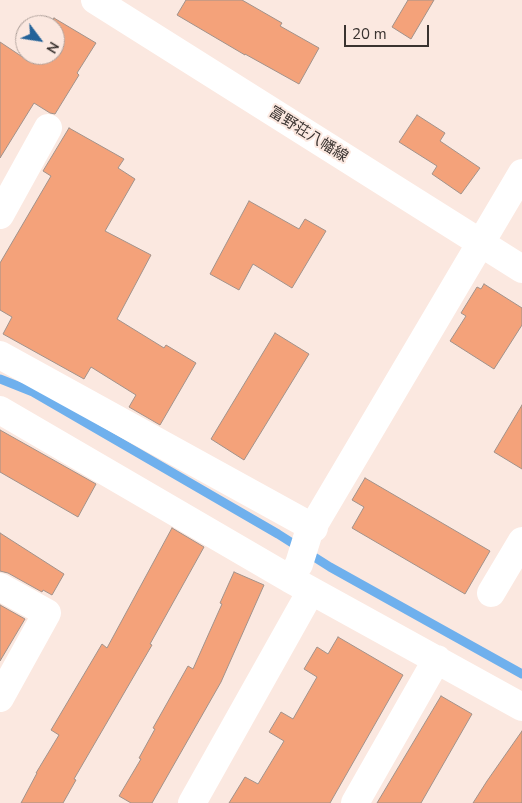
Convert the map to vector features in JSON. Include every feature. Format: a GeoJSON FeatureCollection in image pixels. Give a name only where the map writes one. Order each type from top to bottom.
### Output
{"type":"FeatureCollection","features":[{"type":"Feature","properties":{"kind":"street","name":"富野荘八幡線"},"geometry":{"type":"LineString","coordinates":[[112,5],[522,269]]}},
{"type":"Feature","properties":{"kind":"street"},"geometry":{"type":"LineString","coordinates":[[0,215],[48,128]]}},
{"type":"Feature","properties":{"kind":"street"},"geometry":{"type":"LineString","coordinates":[[192,803],[300,578],[311,532],[522,173]]}},
{"type":"Feature","properties":{"kind":"street"},"geometry":{"type":"LineString","coordinates":[[0,355],[311,532]]}},
{"type":"Feature","properties":{"kind":"street"},"geometry":{"type":"LineString","coordinates":[[0,410],[300,578],[522,707]]}},
{"type":"Feature","properties":{"kind":"street"},"geometry":{"type":"LineString","coordinates":[[491,593],[522,541]]}},
{"type":"Feature","properties":{"kind":"street"},"geometry":{"type":"LineString","coordinates":[[0,587],[47,613],[0,698]]}},
{"type":"Feature","properties":{"kind":"street"},"geometry":{"type":"LineString","coordinates":[[355,803],[437,659]]}},
{"type":"Feature","properties":{"kind":"building"},"geometry":{"type":"Polygon","coordinates":[[[186,0],[242,0],[282,23],[280,26],[319,48],[299,84],[177,15],[186,0]]]}},
{"type":"Feature","properties":{"kind":"building"},"geometry":{"type":"Polygon","coordinates":[[[408,0],[434,0],[411,39],[392,27],[408,0]]]}},
{"type":"Feature","properties":{"kind":"building"},"geometry":{"type":"Polygon","coordinates":[[[65,25],[96,43],[55,114],[34,103],[0,158],[0,42],[15,52],[15,65],[65,65],[65,25]]]}},
{"type":"Feature","properties":{"kind":"building"},"geometry":{"type":"Polygon","coordinates":[[[417,115],[445,133],[440,141],[480,168],[461,194],[432,174],[437,166],[399,142],[417,115]]]}},
{"type":"Feature","properties":{"kind":"building"},"geometry":{"type":"Polygon","coordinates":[[[69,128],[124,159],[118,168],[135,179],[105,231],[151,255],[117,319],[164,348],[166,345],[196,363],[160,425],[129,407],[136,395],[91,367],[84,379],[3,334],[12,317],[0,310],[0,263],[51,176],[43,171],[69,128]]]}},
{"type":"Feature","properties":{"kind":"building"},"geometry":{"type":"Polygon","coordinates":[[[249,201],[299,229],[305,219],[326,231],[292,288],[253,264],[239,290],[210,274],[249,201]]]}},
{"type":"Feature","properties":{"kind":"building"},"geometry":{"type":"Polygon","coordinates":[[[484,284],[522,308],[522,325],[494,369],[450,341],[466,316],[461,313],[477,287],[481,289],[484,284]]]}},
{"type":"Feature","properties":{"kind":"building"},"geometry":{"type":"Polygon","coordinates":[[[275,333],[309,354],[244,460],[211,439],[275,333]]]}},
{"type":"Feature","properties":{"kind":"building"},"geometry":{"type":"Polygon","coordinates":[[[522,405],[522,469],[494,452],[522,405]]]}},
{"type":"Feature","properties":{"kind":"building"},"geometry":{"type":"Polygon","coordinates":[[[0,430],[96,484],[78,517],[0,472],[0,430]]]}},
{"type":"Feature","properties":{"kind":"building"},"geometry":{"type":"Polygon","coordinates":[[[365,478],[490,551],[465,594],[352,528],[364,507],[352,500],[365,478]]]}},
{"type":"Feature","properties":{"kind":"building"},"geometry":{"type":"Polygon","coordinates":[[[172,528],[204,547],[150,644],[152,645],[74,779],[76,780],[63,803],[21,803],[36,773],[59,735],[51,730],[102,644],[107,648],[172,528]]]}},
{"type":"Feature","properties":{"kind":"building"},"geometry":{"type":"Polygon","coordinates":[[[0,533],[64,574],[52,595],[43,590],[42,592],[8,573],[0,571],[0,533]]]}},
{"type":"Feature","properties":{"kind":"building"},"geometry":{"type":"Polygon","coordinates":[[[234,572],[264,585],[221,682],[152,803],[131,803],[119,796],[141,759],[139,758],[155,729],[153,728],[188,666],[193,669],[234,572]]]}},
{"type":"Feature","properties":{"kind":"building"},"geometry":{"type":"Polygon","coordinates":[[[0,605],[25,619],[0,661],[0,605]]]}},
{"type":"Feature","properties":{"kind":"building"},"geometry":{"type":"Polygon","coordinates":[[[338,637],[403,675],[330,803],[229,803],[245,777],[258,784],[284,741],[269,732],[281,712],[293,719],[317,677],[304,669],[317,647],[328,654],[338,637]]]}},
{"type":"Feature","properties":{"kind":"building"},"geometry":{"type":"Polygon","coordinates":[[[441,696],[472,714],[421,803],[377,803],[441,696]]]}},
{"type":"Feature","properties":{"kind":"building"},"geometry":{"type":"Polygon","coordinates":[[[522,731],[522,803],[473,803],[487,781],[522,731]]]}},
{"type":"Feature","properties":{"kind":"waterway"},"geometry":{"type":"LineString","coordinates":[[0,379],[33,392],[278,534],[330,567],[522,674]]}}]}
